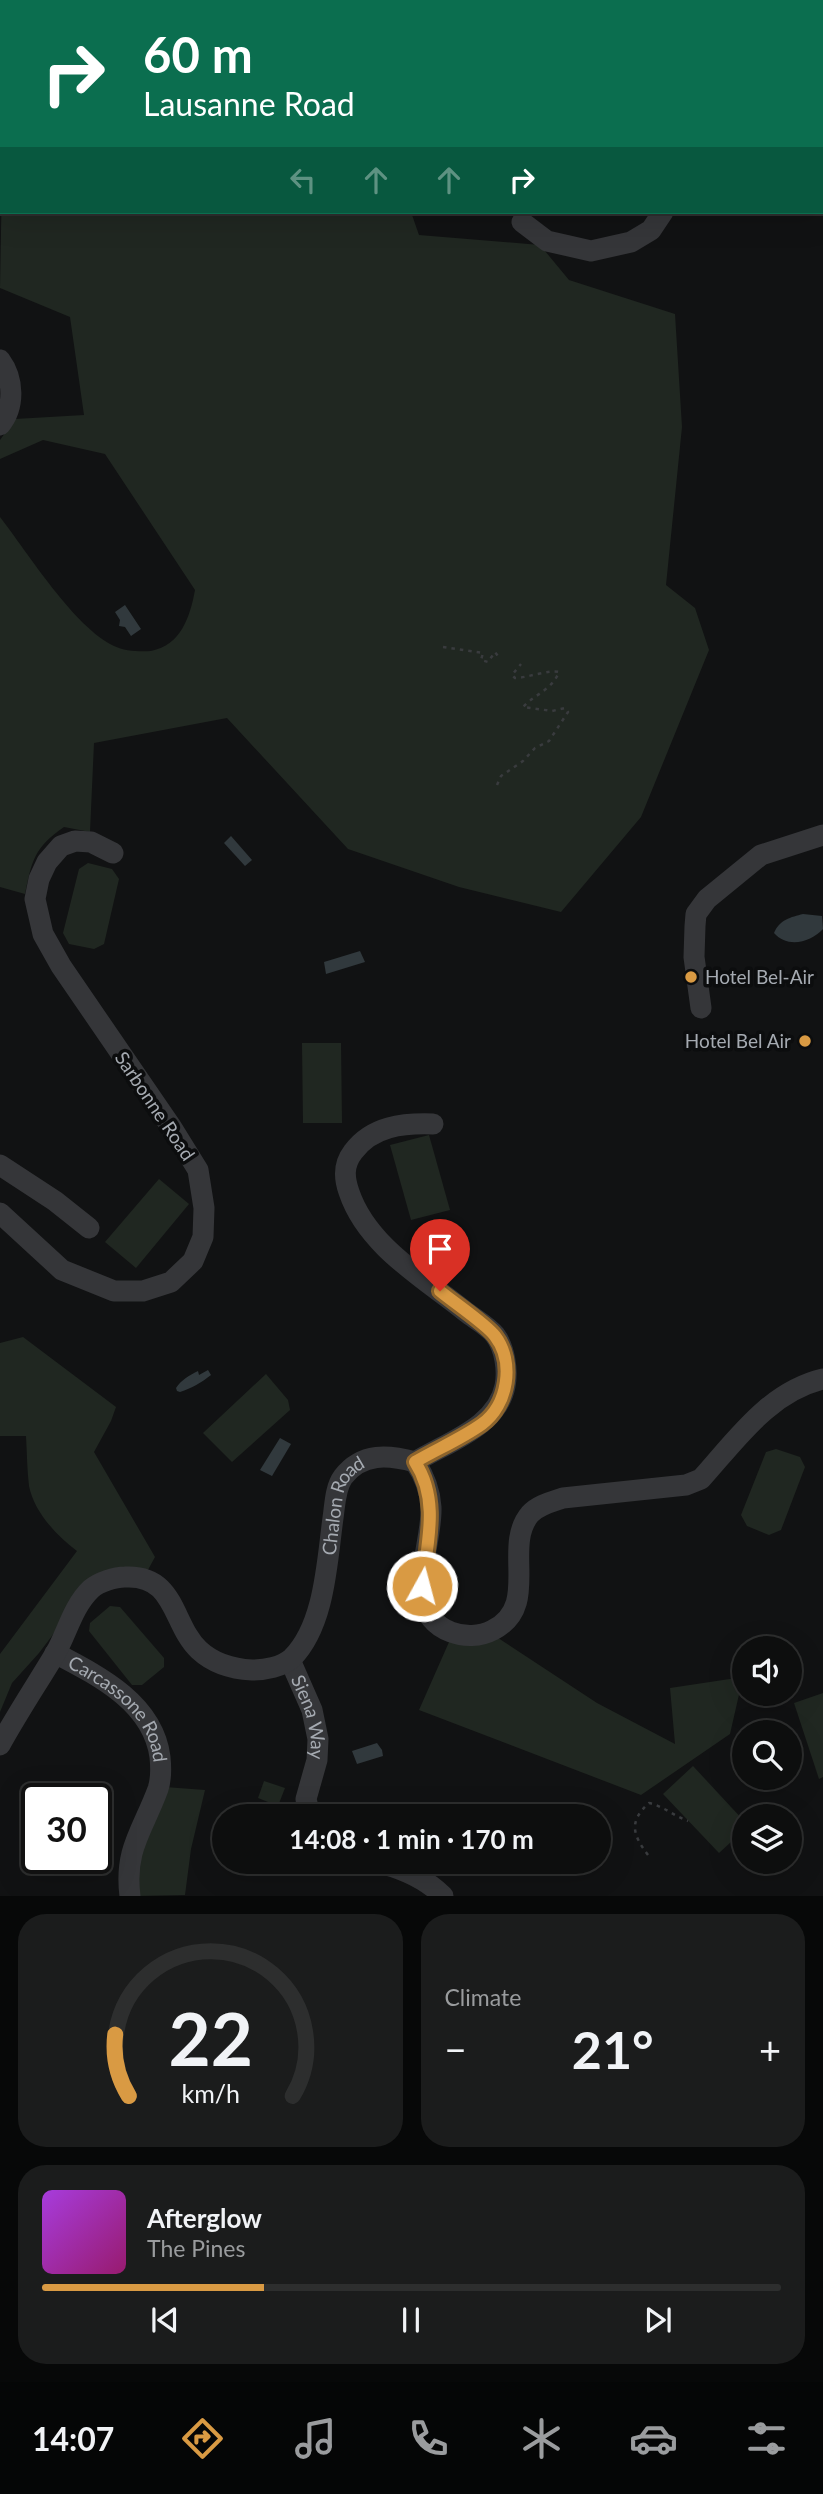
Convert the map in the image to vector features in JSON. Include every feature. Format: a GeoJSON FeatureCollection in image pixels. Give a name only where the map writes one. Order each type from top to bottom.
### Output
{"type":"FeatureCollection","features":[{"type":"Feature","properties":{"kind":"street"},"geometry":{"type":"LineString","coordinates":[[523,222],[547,240],[591,251],[631,242],[651,230],[662,214]]}},
{"type":"Feature","properties":{"kind":"street"},"geometry":{"type":"LineString","coordinates":[[0,360],[12,383],[10,401],[0,425]]}},
{"type":"Feature","properties":{"kind":"street"},"geometry":{"type":"LineString","coordinates":[[701,1008],[694,957],[695,926],[696,914],[706,899],[761,855],[823,835]]}},
{"type":"Feature","properties":{"kind":"street","name":"Sarbonne Road"},"geometry":{"type":"LineString","coordinates":[[0,1213],[62,1270],[114,1291],[143,1291],[171,1282],[193,1261],[203,1237],[204,1208],[198,1170],[61,966],[43,934],[35,899],[39,879],[47,862],[61,846],[75,841],[90,842],[113,853]]}},
{"type":"Feature","properties":{"kind":"street"},"geometry":{"type":"LineString","coordinates":[[433,1124],[407,1123],[386,1127],[364,1140],[345,1165],[345,1180],[353,1203],[384,1247],[495,1335],[506,1366],[506,1384],[494,1413],[482,1424],[415,1462],[425,1476],[431,1509],[422,1586],[426,1613],[437,1625],[453,1633],[472,1636],[489,1632],[512,1615],[517,1600],[523,1527],[529,1514],[543,1504],[563,1498],[687,1485],[701,1479],[767,1406],[804,1384],[823,1379]]}},
{"type":"Feature","properties":{"kind":"street"},"geometry":{"type":"LineString","coordinates":[[0,1165],[55,1201],[89,1228]]}},
{"type":"Feature","properties":{"kind":"street","name":"Chalon Road"},"geometry":{"type":"LineString","coordinates":[[290,1660],[303,1644],[321,1599],[336,1496],[342,1478],[355,1465],[372,1457],[395,1456],[415,1462]]}},
{"type":"Feature","properties":{"kind":"street"},"geometry":{"type":"LineString","coordinates":[[0,1745],[55,1653],[81,1601],[93,1587],[109,1580],[126,1576],[143,1579],[160,1587],[170,1598],[197,1649],[214,1661],[236,1669],[266,1670],[290,1660]]}},
{"type":"Feature","properties":{"kind":"street","name":"Carcassone Road"},"geometry":{"type":"LineString","coordinates":[[55,1653],[81,1667],[135,1704],[158,1740],[159,1786],[130,1857],[127,1875],[130,1895]]}},
{"type":"Feature","properties":{"kind":"street","name":"Siena Way"},"geometry":{"type":"LineString","coordinates":[[290,1660],[312,1710],[318,1739],[317,1760],[306,1799],[307,1804]]}},
{"type":"Feature","properties":{"kind":"street"},"geometry":{"type":"LineString","coordinates":[[413,1874],[432,1884],[443,1895]]}},
{"type":"Feature","properties":{"kind":"path"},"geometry":{"type":"LineString","coordinates":[[443,647],[483,653],[481,660],[488,662],[495,652],[500,659]]}},
{"type":"Feature","properties":{"kind":"path"},"geometry":{"type":"LineString","coordinates":[[496,785],[501,776],[523,761],[528,753],[549,741],[568,712],[565,708],[552,711],[523,707],[553,684],[559,672],[552,670],[537,676],[515,678],[512,675],[521,664]]}},
{"type":"Feature","properties":{"kind":"path"},"geometry":{"type":"LineString","coordinates":[[648,1855],[635,1837],[634,1827],[649,1802],[688,1821]]}},
{"type":"Feature","properties":{"kind":"shaded area"},"geometry":{"type":"Polygon","coordinates":[[[1,214],[412,214],[419,235],[540,245],[569,280],[675,314],[682,427],[666,585],[695,608],[709,650],[641,817],[561,912],[459,887],[348,849],[227,718],[94,743],[90,832],[64,827],[46,842],[33,863],[25,894],[0,887],[0,517],[38,569],[83,623],[118,648],[151,651],[170,643],[187,620],[195,590],[105,454],[43,440],[0,459],[0,440],[15,419],[84,415],[70,317],[0,288],[1,214]]]}},
{"type":"Feature","properties":{"kind":"shaded area"},"geometry":{"type":"Polygon","coordinates":[[[125,605],[141,629],[131,636],[125,627],[119,626],[120,620],[115,612],[125,605]]]}},
{"type":"Feature","properties":{"kind":"shaded area"},"geometry":{"type":"Polygon","coordinates":[[[231,836],[252,860],[245,866],[224,843],[231,836]]]}},
{"type":"Feature","properties":{"kind":"shaded area"},"geometry":{"type":"Polygon","coordinates":[[[88,863],[112,869],[119,879],[104,944],[94,949],[69,944],[63,933],[79,869],[88,863]]]}},
{"type":"Feature","properties":{"kind":"shaded area"},"geometry":{"type":"Polygon","coordinates":[[[803,914],[822,916],[823,929],[818,934],[806,940],[792,942],[774,933],[782,922],[803,914]]]}},
{"type":"Feature","properties":{"kind":"shaded area"},"geometry":{"type":"Polygon","coordinates":[[[360,951],[365,962],[326,974],[324,962],[360,951]]]}},
{"type":"Feature","properties":{"kind":"shaded area"},"geometry":{"type":"Polygon","coordinates":[[[302,1043],[341,1043],[342,1123],[303,1123],[302,1043]]]}},
{"type":"Feature","properties":{"kind":"shaded area"},"geometry":{"type":"Polygon","coordinates":[[[429,1135],[450,1210],[411,1220],[390,1145],[429,1135]]]}},
{"type":"Feature","properties":{"kind":"shaded area"},"geometry":{"type":"Polygon","coordinates":[[[159,1179],[189,1204],[136,1268],[105,1242],[159,1179]]]}},
{"type":"Feature","properties":{"kind":"shaded area"},"geometry":{"type":"Polygon","coordinates":[[[23,1337],[116,1407],[94,1452],[155,1557],[143,1579],[115,1571],[61,1624],[12,1683],[0,1712],[0,1654],[77,1551],[54,1531],[32,1496],[26,1436],[0,1436],[0,1343],[23,1337]]]}},
{"type":"Feature","properties":{"kind":"shaded area"},"geometry":{"type":"Polygon","coordinates":[[[208,1370],[211,1375],[204,1380],[177,1391],[176,1388],[186,1378],[198,1371],[199,1375],[208,1370]]]}},
{"type":"Feature","properties":{"kind":"shaded area"},"geometry":{"type":"Polygon","coordinates":[[[266,1374],[288,1400],[290,1410],[232,1462],[203,1433],[266,1374]]]}},
{"type":"Feature","properties":{"kind":"shaded area"},"geometry":{"type":"Polygon","coordinates":[[[280,1438],[291,1444],[272,1476],[260,1470],[280,1438]]]}},
{"type":"Feature","properties":{"kind":"shaded area"},"geometry":{"type":"Polygon","coordinates":[[[776,1449],[800,1457],[805,1467],[781,1530],[769,1535],[747,1526],[741,1515],[766,1452],[776,1449]]]}},
{"type":"Feature","properties":{"kind":"shaded area"},"geometry":{"type":"Polygon","coordinates":[[[110,1606],[120,1607],[164,1658],[164,1667],[142,1685],[132,1685],[89,1631],[90,1623],[110,1606]]]}},
{"type":"Feature","properties":{"kind":"shaded area"},"geometry":{"type":"Polygon","coordinates":[[[489,1632],[597,1703],[675,1744],[670,1688],[732,1679],[732,1706],[736,1706],[730,1734],[641,1795],[419,1710],[453,1633],[489,1632]]]}},
{"type":"Feature","properties":{"kind":"shaded area"},"geometry":{"type":"Polygon","coordinates":[[[823,1693],[823,1777],[819,1779],[802,1720],[800,1720],[795,1706],[802,1706],[802,1700],[823,1693]]]}},
{"type":"Feature","properties":{"kind":"shaded area"},"geometry":{"type":"Polygon","coordinates":[[[377,1743],[383,1756],[357,1764],[352,1751],[377,1743]]]}},
{"type":"Feature","properties":{"kind":"shaded area"},"geometry":{"type":"Polygon","coordinates":[[[693,1766],[732,1808],[732,1841],[719,1853],[663,1794],[693,1766]]]}},
{"type":"Feature","properties":{"kind":"shaded area"},"geometry":{"type":"Polygon","coordinates":[[[264,1781],[285,1788],[279,1804],[258,1798],[264,1781]]]}},
{"type":"Feature","properties":{"kind":"shaded area"},"geometry":{"type":"Polygon","coordinates":[[[165,1787],[205,1790],[191,1849],[185,1895],[137,1896],[137,1861],[165,1787]]]}},
{"type":"Feature","properties":{"kind":"place","name":"Hotel Bel-Air"},"geometry":{"type":"Point","coordinates":[691,977]}},
{"type":"Feature","properties":{"kind":"place","name":"Hotel Bel Air"},"geometry":{"type":"Point","coordinates":[805,1041]}},
{"type":"Feature","properties":{"kind":"route"},"geometry":{"type":"LineString","coordinates":[[422,1586],[431,1509],[425,1476],[415,1462],[482,1424],[494,1413],[506,1384],[506,1366],[495,1335],[440,1291]]}}]}
